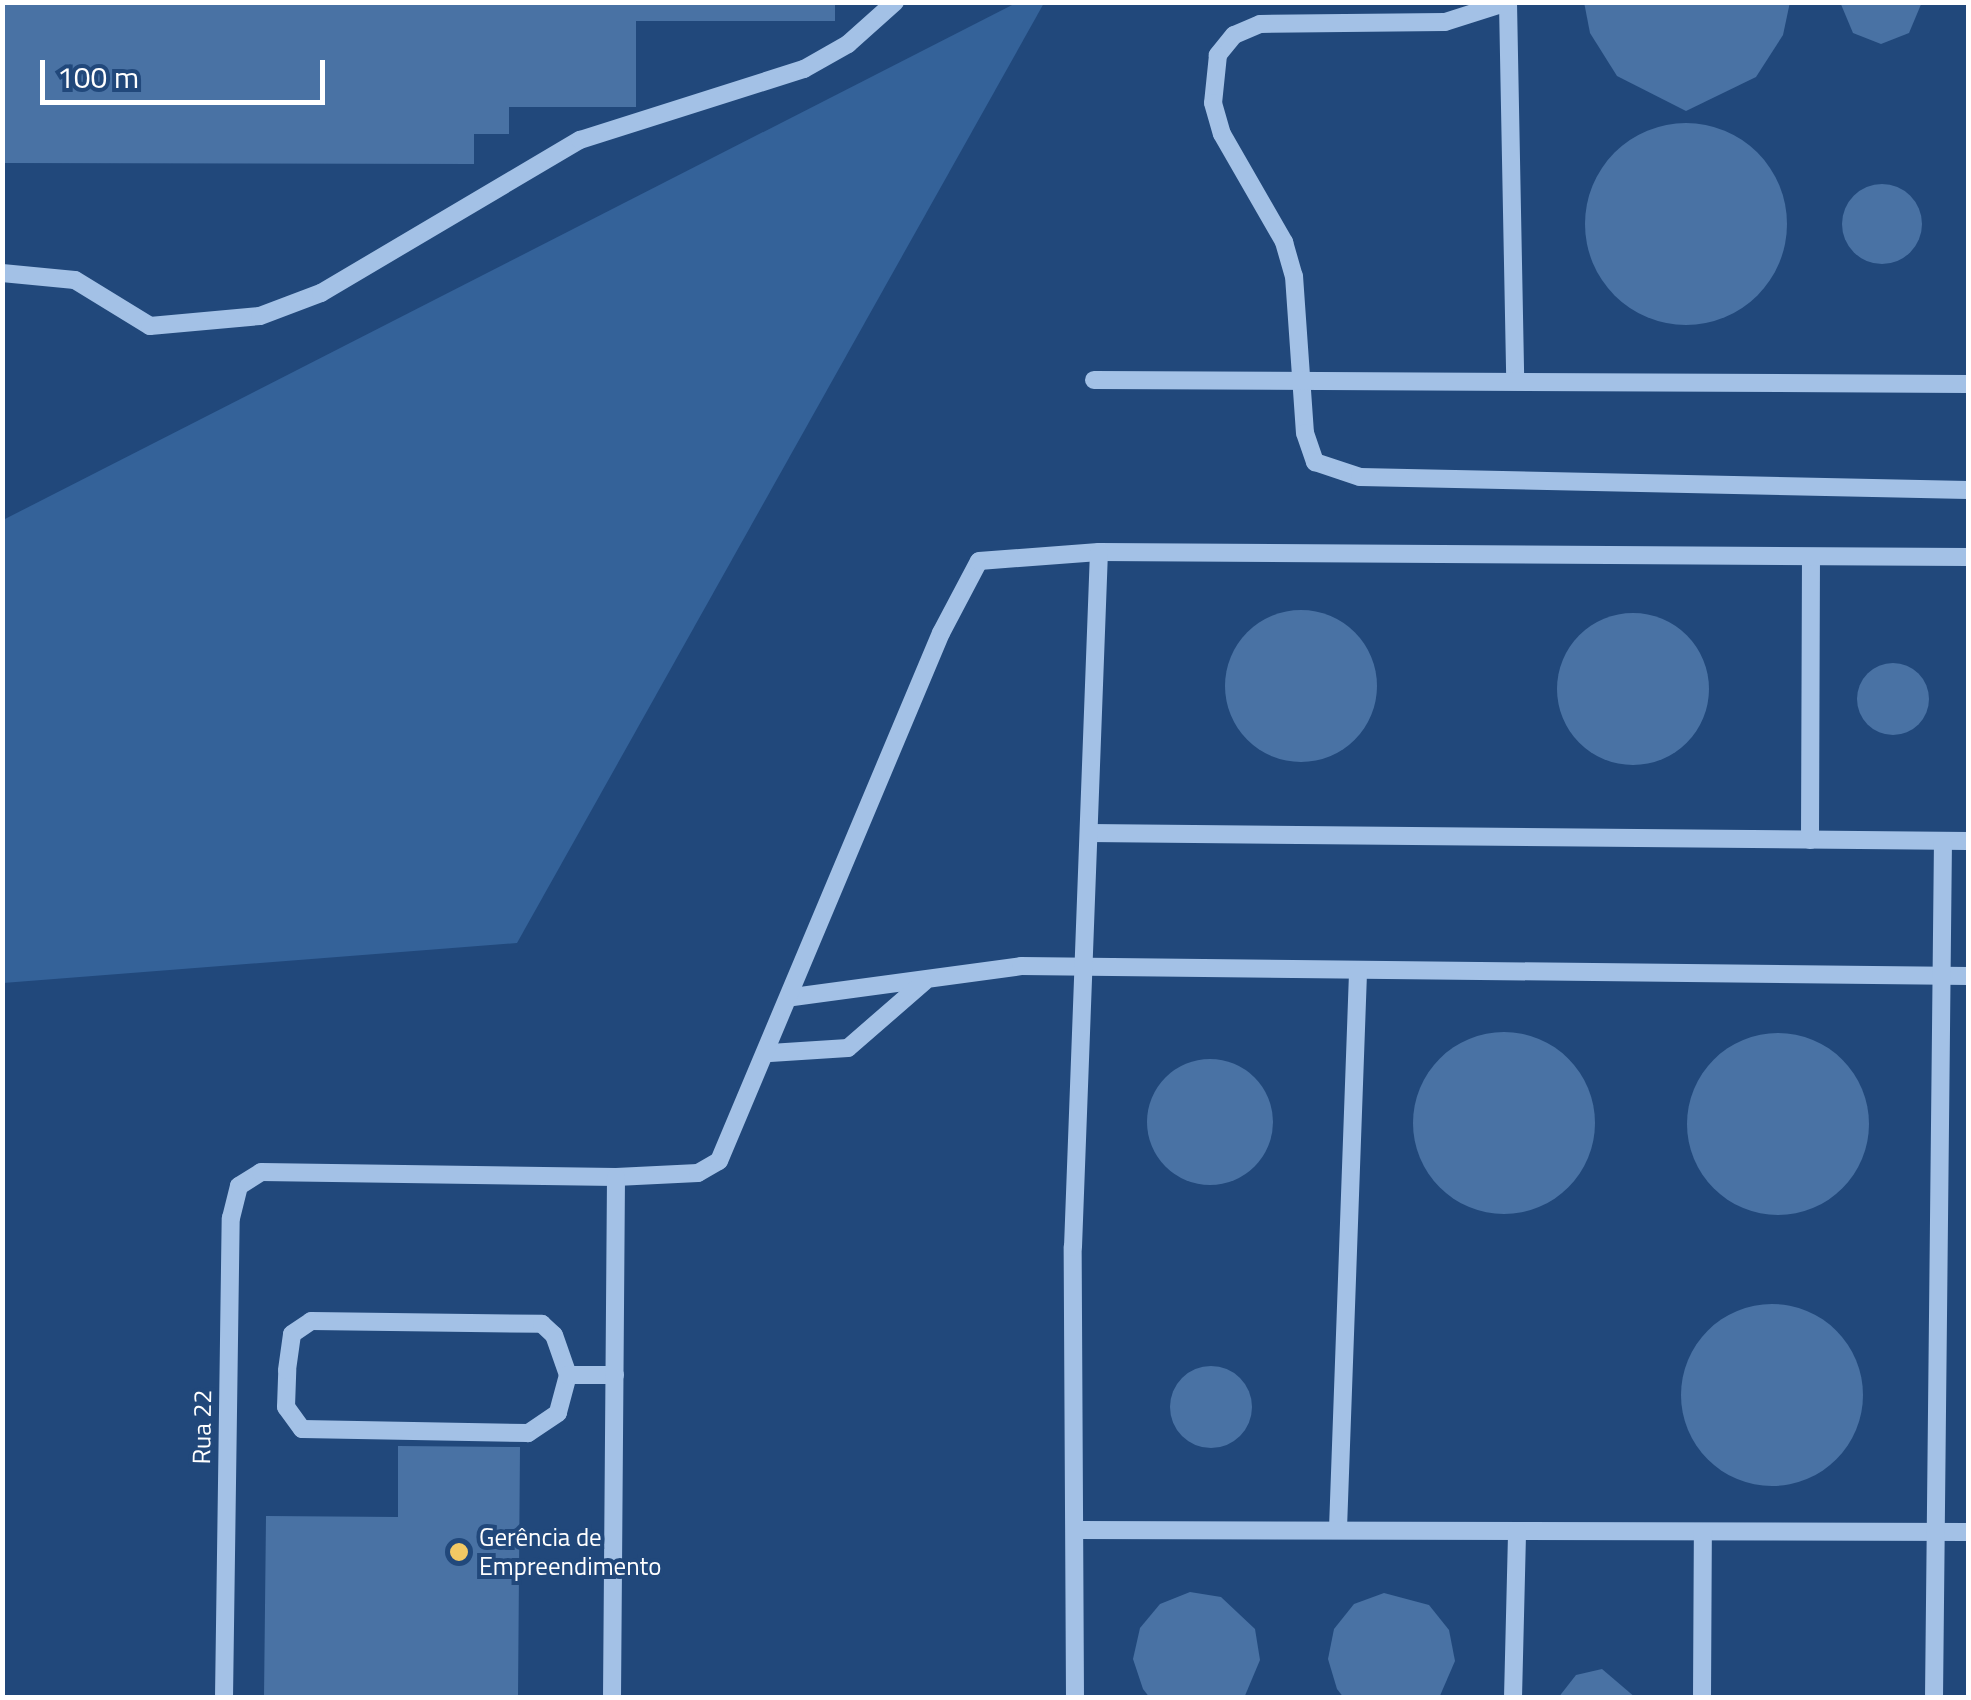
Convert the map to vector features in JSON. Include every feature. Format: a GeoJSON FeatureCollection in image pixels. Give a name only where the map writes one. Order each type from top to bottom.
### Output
{"type":"FeatureCollection","features":[{"type":"Feature","properties":{"kind":"lane"},"geometry":{"type":"LineString","coordinates":[[2,273],[75,280],[150,326],[282,310],[580,140],[804,69],[848,44],[895,2]]}},
{"type":"Feature","properties":{"kind":"lane"},"geometry":{"type":"LineString","coordinates":[[1515,381],[1508,3],[1445,22],[1260,24],[1234,35],[1218,55],[1213,103],[1222,134],[1284,242],[1301,308],[1309,449],[1333,474],[1968,490]]}},
{"type":"Feature","properties":{"kind":"lane"},"geometry":{"type":"LineString","coordinates":[[1094,380],[1968,384]]}},
{"type":"Feature","properties":{"kind":"lane"},"geometry":{"type":"LineString","coordinates":[[1075,1698],[1080,972],[1089,834],[1098,552]]}},
{"type":"Feature","properties":{"kind":"lane"},"geometry":{"type":"LineString","coordinates":[[612,1698],[616,1177],[698,1173],[719,1161],[770,1053],[969,570],[1000,554],[1098,552],[1968,557]]}},
{"type":"Feature","properties":{"kind":"lane"},"geometry":{"type":"LineString","coordinates":[[1810,840],[1811,557]]}},
{"type":"Feature","properties":{"kind":"lane"},"geometry":{"type":"LineString","coordinates":[[1089,834],[1968,841]]}},
{"type":"Feature","properties":{"kind":"lane"},"geometry":{"type":"LineString","coordinates":[[1934,1698],[1939,1532],[1944,841]]}},
{"type":"Feature","properties":{"kind":"lane"},"geometry":{"type":"LineString","coordinates":[[792,997],[925,982],[1003,966],[1080,972],[1968,976]]}},
{"type":"Feature","properties":{"kind":"lane"},"geometry":{"type":"LineString","coordinates":[[1338,1529],[1358,973]]}},
{"type":"Feature","properties":{"kind":"lane"},"geometry":{"type":"LineString","coordinates":[[770,1053],[848,1048],[925,982]]}},
{"type":"Feature","properties":{"kind":"lane","name":"Rua 22"},"geometry":{"type":"LineString","coordinates":[[224,1698],[231,1218],[239,1186],[261,1172],[616,1177]]}},
{"type":"Feature","properties":{"kind":"lane"},"geometry":{"type":"LineString","coordinates":[[311,1320],[534,1322],[554,1335],[568,1376],[552,1423],[528,1433],[318,1434],[296,1426],[286,1407],[292,1334],[311,1320]]}},
{"type":"Feature","properties":{"kind":"lane"},"geometry":{"type":"LineString","coordinates":[[568,1376],[615,1376]]}},
{"type":"Feature","properties":{"kind":"lane"},"geometry":{"type":"LineString","coordinates":[[1076,1530],[1968,1532]]}},
{"type":"Feature","properties":{"kind":"lane"},"geometry":{"type":"LineString","coordinates":[[1513,1698],[1517,1531]]}},
{"type":"Feature","properties":{"kind":"lane"},"geometry":{"type":"LineString","coordinates":[[1702,1532],[1702,1698]]}},
{"type":"Feature","properties":{"kind":"shaded area"},"geometry":{"type":"Polygon","coordinates":[[[1016,3],[1044,3],[517,943],[3,983],[3,520],[1016,3]]]}},
{"type":"Feature","properties":{"kind":"building"},"geometry":{"type":"Polygon","coordinates":[[[2,2],[835,2],[835,21],[636,21],[636,107],[509,107],[509,134],[474,134],[474,164],[2,163],[2,2]]]}},
{"type":"Feature","properties":{"kind":"building"},"geometry":{"type":"Polygon","coordinates":[[[1584,2],[1790,2],[1783,35],[1756,77],[1686,111],[1617,76],[1590,33],[1584,2]]]}},
{"type":"Feature","properties":{"kind":"building"},"geometry":{"type":"Polygon","coordinates":[[[1840,2],[1922,2],[1909,33],[1881,44],[1853,33],[1840,2]]]}},
{"type":"Feature","properties":{"kind":"building"},"geometry":{"type":"Polygon","coordinates":[[[1686,123],[1725,131],[1757,153],[1779,185],[1787,224],[1779,263],[1757,295],[1725,317],[1686,325],[1647,317],[1615,295],[1593,263],[1585,224],[1593,185],[1615,153],[1647,131],[1686,123]]]}},
{"type":"Feature","properties":{"kind":"building"},"geometry":{"type":"Polygon","coordinates":[[[1874,184],[1890,184],[1911,195],[1922,224],[1911,253],[1890,264],[1874,264],[1860,258],[1848,246],[1842,232],[1842,216],[1848,202],[1860,190],[1874,184]]]}},
{"type":"Feature","properties":{"kind":"building"},"geometry":{"type":"Polygon","coordinates":[[[1301,610],[1330,616],[1355,632],[1371,657],[1377,686],[1371,715],[1355,740],[1330,756],[1301,762],[1272,756],[1247,740],[1231,715],[1225,686],[1231,657],[1247,632],[1272,616],[1301,610]]]}},
{"type":"Feature","properties":{"kind":"building"},"geometry":{"type":"Polygon","coordinates":[[[1633,613],[1662,619],[1687,635],[1703,660],[1709,689],[1703,718],[1687,743],[1662,759],[1633,765],[1604,759],[1579,743],[1563,718],[1557,689],[1563,660],[1579,635],[1604,619],[1633,613]]]}},
{"type":"Feature","properties":{"kind":"building"},"geometry":{"type":"Polygon","coordinates":[[[1893,663],[1907,665],[1919,673],[1927,685],[1927,713],[1919,725],[1907,733],[1893,735],[1879,733],[1867,725],[1859,713],[1857,699],[1859,685],[1867,673],[1879,665],[1893,663]]]}},
{"type":"Feature","properties":{"kind":"building"},"geometry":{"type":"Polygon","coordinates":[[[1504,1032],[1539,1039],[1568,1059],[1588,1088],[1595,1123],[1588,1158],[1568,1187],[1539,1207],[1504,1214],[1469,1207],[1440,1187],[1420,1158],[1413,1123],[1420,1088],[1440,1059],[1469,1039],[1504,1032]]]}},
{"type":"Feature","properties":{"kind":"building"},"geometry":{"type":"Polygon","coordinates":[[[1778,1033],[1813,1040],[1842,1060],[1862,1089],[1869,1124],[1862,1159],[1842,1188],[1813,1208],[1778,1215],[1743,1208],[1714,1188],[1694,1159],[1687,1124],[1694,1089],[1714,1060],[1743,1040],[1778,1033]]]}},
{"type":"Feature","properties":{"kind":"building"},"geometry":{"type":"Polygon","coordinates":[[[1210,1059],[1234,1064],[1255,1077],[1268,1098],[1273,1122],[1268,1146],[1255,1167],[1234,1180],[1210,1185],[1186,1180],[1165,1167],[1152,1146],[1147,1122],[1152,1098],[1165,1077],[1186,1064],[1210,1059]]]}},
{"type":"Feature","properties":{"kind":"building"},"geometry":{"type":"Polygon","coordinates":[[[1772,1304],[1807,1311],[1836,1331],[1856,1360],[1863,1395],[1856,1430],[1836,1459],[1807,1479],[1772,1486],[1737,1479],[1708,1459],[1688,1430],[1681,1395],[1688,1360],[1708,1331],[1737,1311],[1772,1304]]]}},
{"type":"Feature","properties":{"kind":"building"},"geometry":{"type":"Polygon","coordinates":[[[1211,1366],[1227,1369],[1240,1378],[1249,1391],[1249,1423],[1240,1436],[1227,1445],[1211,1448],[1195,1445],[1182,1436],[1173,1423],[1170,1407],[1173,1391],[1182,1378],[1195,1369],[1211,1366]]]}},
{"type":"Feature","properties":{"kind":"building","name":"Gerência de Empreendimento"},"geometry":{"type":"Polygon","coordinates":[[[398,1446],[520,1447],[518,1698],[264,1698],[266,1516],[398,1517],[398,1446]]]}},
{"type":"Feature","properties":{"kind":"building"},"geometry":{"type":"Polygon","coordinates":[[[1190,1592],[1221,1597],[1255,1629],[1260,1660],[1244,1698],[1150,1698],[1143,1689],[1133,1659],[1140,1628],[1160,1604],[1190,1592]]]}},
{"type":"Feature","properties":{"kind":"building"},"geometry":{"type":"Polygon","coordinates":[[[1384,1593],[1429,1605],[1449,1630],[1455,1661],[1439,1698],[1344,1698],[1337,1689],[1328,1659],[1334,1629],[1354,1604],[1384,1593]]]}},
{"type":"Feature","properties":{"kind":"building"},"geometry":{"type":"Polygon","coordinates":[[[1602,1669],[1636,1698],[1558,1698],[1576,1675],[1602,1669]]]}},
{"type":"Feature","properties":{"kind":"place","name":"Gerência de Empreendimento"},"geometry":{"type":"Point","coordinates":[459,1552]}}]}
